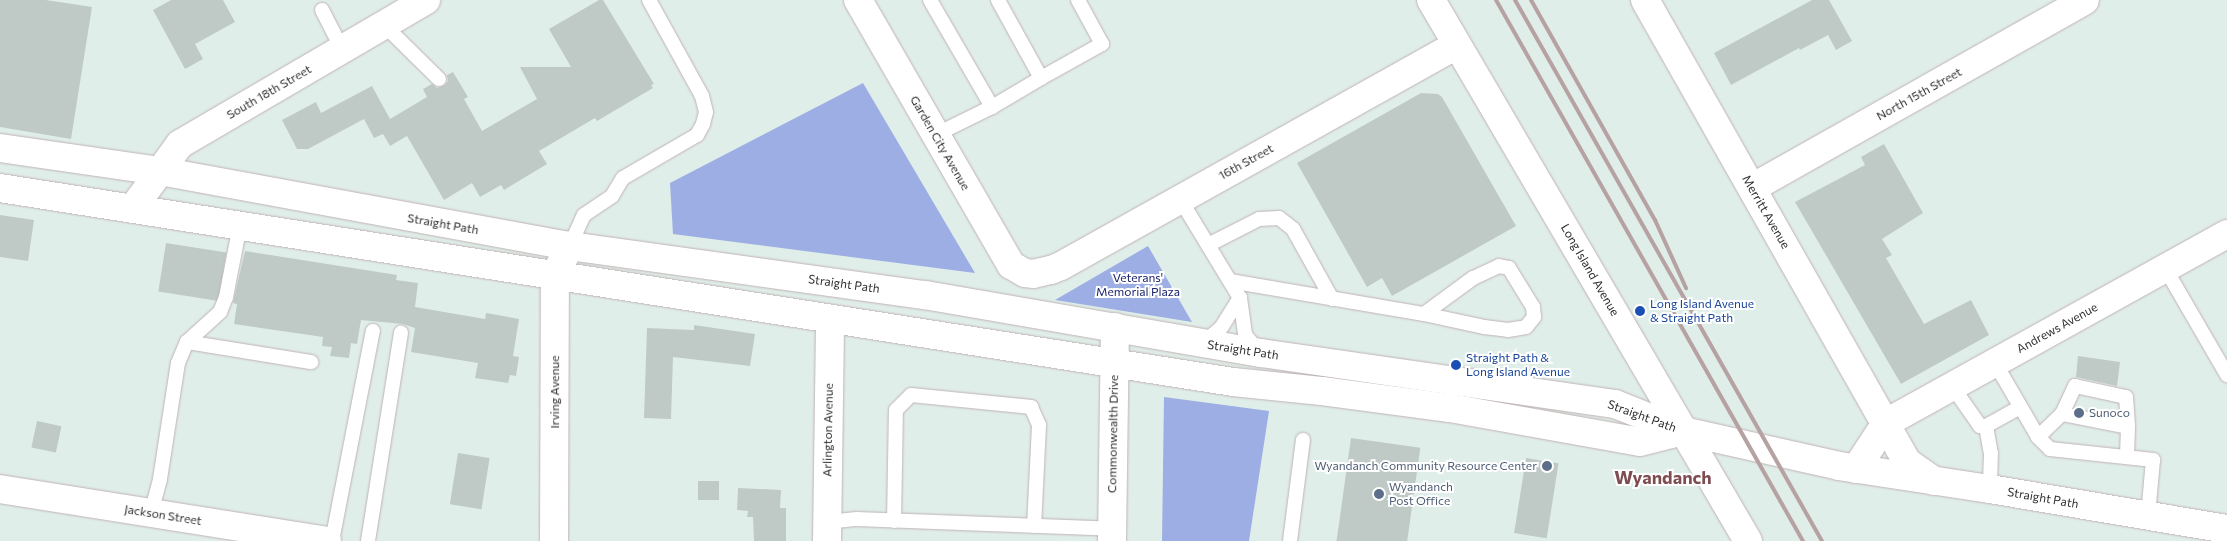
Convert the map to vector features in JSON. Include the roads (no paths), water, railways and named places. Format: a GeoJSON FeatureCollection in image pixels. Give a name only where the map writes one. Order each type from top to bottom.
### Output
{"type":"FeatureCollection","features":[{"type":"Feature","properties":{"kind":"street","name":"South 18th Street"},"geometry":{"type":"LineString","coordinates":[[133,208],[180,144],[426,0]]}},
{"type":"Feature","properties":{"kind":"street","name":"Garden City Avenue"},"geometry":{"type":"LineString","coordinates":[[858,0],[1011,265],[1025,273],[1033,274]]}},
{"type":"Feature","properties":{"kind":"street","name":"Long Island Avenue"},"geometry":{"type":"LineString","coordinates":[[1431,0],[1748,541]]}},
{"type":"Feature","properties":{"kind":"street","name":"Merritt Avenue"},"geometry":{"type":"LineString","coordinates":[[1645,0],[1907,462],[1934,481]]}},
{"type":"Feature","properties":{"kind":"street","name":"North 15th Street"},"geometry":{"type":"LineString","coordinates":[[1752,188],[2085,0]]}},
{"type":"Feature","properties":{"kind":"street","name":"16th Street"},"geometry":{"type":"LineString","coordinates":[[1033,274],[1061,266],[1457,44]]}},
{"type":"Feature","properties":{"kind":"street","name":"Straight Path"},"geometry":{"type":"LineString","coordinates":[[0,148],[160,171],[570,246],[925,295],[1260,353],[1615,404],[1683,431],[1856,469],[1990,489],[2227,529]]}},
{"type":"Feature","properties":{"kind":"street","name":"Straight Path"},"geometry":{"type":"LineString","coordinates":[[0,188],[1233,382],[1322,391],[1450,408],[1640,442],[1683,431]]}},
{"type":"Feature","properties":{"kind":"street","name":"Andrews Avenue"},"geometry":{"type":"LineString","coordinates":[[1886,423],[2227,234]]}},
{"type":"Feature","properties":{"kind":"street","name":"Irving Avenue"},"geometry":{"type":"LineString","coordinates":[[554,541],[555,275],[570,246]]}},
{"type":"Feature","properties":{"kind":"street","name":"Arlington Avenue"},"geometry":{"type":"LineString","coordinates":[[827,531],[830,319]]}},
{"type":"Feature","properties":{"kind":"street","name":"Commonwealth Drive"},"geometry":{"type":"LineString","coordinates":[[1112,535],[1114,327]]}},
{"type":"Feature","properties":{"kind":"street"},"geometry":{"type":"LineString","coordinates":[[1856,469],[1886,423]]}},
{"type":"Feature","properties":{"kind":"street","name":"Jackson Street"},"geometry":{"type":"LineString","coordinates":[[0,489],[327,541]]}},
{"type":"Feature","properties":{"kind":"lane"},"geometry":{"type":"LineString","coordinates":[[570,246],[584,215],[612,196],[623,178],[696,135],[703,124],[706,112],[702,96],[649,0]]}},
{"type":"Feature","properties":{"kind":"lane"},"geometry":{"type":"LineString","coordinates":[[930,0],[992,107]]}},
{"type":"Feature","properties":{"kind":"lane"},"geometry":{"type":"LineString","coordinates":[[998,0],[1041,78]]}},
{"type":"Feature","properties":{"kind":"lane"},"geometry":{"type":"LineString","coordinates":[[935,135],[992,107],[1102,44],[1078,0]]}},
{"type":"Feature","properties":{"kind":"lane"},"geometry":{"type":"LineString","coordinates":[[322,10],[342,49]]}},
{"type":"Feature","properties":{"kind":"lane"},"geometry":{"type":"LineString","coordinates":[[384,25],[439,80]]}},
{"type":"Feature","properties":{"kind":"lane"},"geometry":{"type":"LineString","coordinates":[[1180,199],[1240,298],[1244,335],[1260,353]]}},
{"type":"Feature","properties":{"kind":"lane"},"geometry":{"type":"LineString","coordinates":[[1208,245],[1258,219],[1279,218],[1293,229],[1332,299]]}},
{"type":"Feature","properties":{"kind":"lane"},"geometry":{"type":"LineString","coordinates":[[152,513],[160,479],[178,363],[187,342],[220,312],[226,297],[240,225]]}},
{"type":"Feature","properties":{"kind":"lane"},"geometry":{"type":"LineString","coordinates":[[1230,281],[1424,314],[1484,328],[1508,330],[1526,327],[1534,317],[1533,307],[1509,268],[1500,266],[1473,278],[1424,314]]}},
{"type":"Feature","properties":{"kind":"lane"},"geometry":{"type":"LineString","coordinates":[[2165,268],[2227,375]]}},
{"type":"Feature","properties":{"kind":"lane"},"geometry":{"type":"LineString","coordinates":[[1203,343],[1221,328],[1240,298]]}},
{"type":"Feature","properties":{"kind":"lane"},"geometry":{"type":"LineString","coordinates":[[332,541],[372,331]]}},
{"type":"Feature","properties":{"kind":"lane"},"geometry":{"type":"LineString","coordinates":[[368,541],[401,333]]}},
{"type":"Feature","properties":{"kind":"lane"},"geometry":{"type":"LineString","coordinates":[[187,342],[311,362]]}},
{"type":"Feature","properties":{"kind":"lane"},"geometry":{"type":"LineString","coordinates":[[1995,363],[2038,437],[2050,449],[2153,460],[2148,515]]}},
{"type":"Feature","properties":{"kind":"lane"},"geometry":{"type":"LineString","coordinates":[[1952,386],[1980,426],[1986,426],[2020,407]]}},
{"type":"Feature","properties":{"kind":"lane"},"geometry":{"type":"LineString","coordinates":[[2038,437],[2062,414],[2075,386],[2126,397],[2127,457]]}},
{"type":"Feature","properties":{"kind":"lane"},"geometry":{"type":"LineString","coordinates":[[894,521],[896,410],[912,395],[1031,406],[1039,425],[1034,526]]}},
{"type":"Feature","properties":{"kind":"lane"},"geometry":{"type":"LineString","coordinates":[[2062,414],[2128,427]]}},
{"type":"Feature","properties":{"kind":"lane"},"geometry":{"type":"LineString","coordinates":[[1986,426],[1991,452],[1990,489]]}},
{"type":"Feature","properties":{"kind":"lane"},"geometry":{"type":"LineString","coordinates":[[1290,541],[1303,440]]}},
{"type":"Feature","properties":{"kind":"lane"},"geometry":{"type":"LineString","coordinates":[[827,531],[857,519],[1034,526],[1112,535]]}},
{"type":"Feature","properties":{"kind":"railway"},"geometry":{"type":"LineString","coordinates":[[1496,0],[1803,541]]}},
{"type":"Feature","properties":{"kind":"railway"},"geometry":{"type":"LineString","coordinates":[[1515,0],[1822,541]]}},
{"type":"Feature","properties":{"kind":"railway"},"geometry":{"type":"LineString","coordinates":[[1531,0],[1655,220],[1686,288]]}},
{"type":"Feature","properties":{"kind":"place","name":"Long Island Avenue & Straight Path"},"geometry":{"type":"Point","coordinates":[1640,311]}},
{"type":"Feature","properties":{"kind":"place","name":"Straight Path & Long Island Avenue"},"geometry":{"type":"Point","coordinates":[1456,365]}},
{"type":"Feature","properties":{"kind":"place","name":"Sunoco"},"geometry":{"type":"Point","coordinates":[2079,413]}},
{"type":"Feature","properties":{"kind":"place","name":"Wyandanch Community Resource Center"},"geometry":{"type":"Point","coordinates":[1547,466]}},
{"type":"Feature","properties":{"kind":"place","name":"Wyandanch Post Office"},"geometry":{"type":"Point","coordinates":[1379,494]}},
{"type":"Feature","properties":{"kind":"district","name":"Wyandanch"},"geometry":{"type":"Point","coordinates":[1663,477]}},
{"type":"Feature","properties":{"kind":"park label","name":"Veterans' Memorial Plaza"},"geometry":{"type":"Point","coordinates":[1138,285]}}]}
